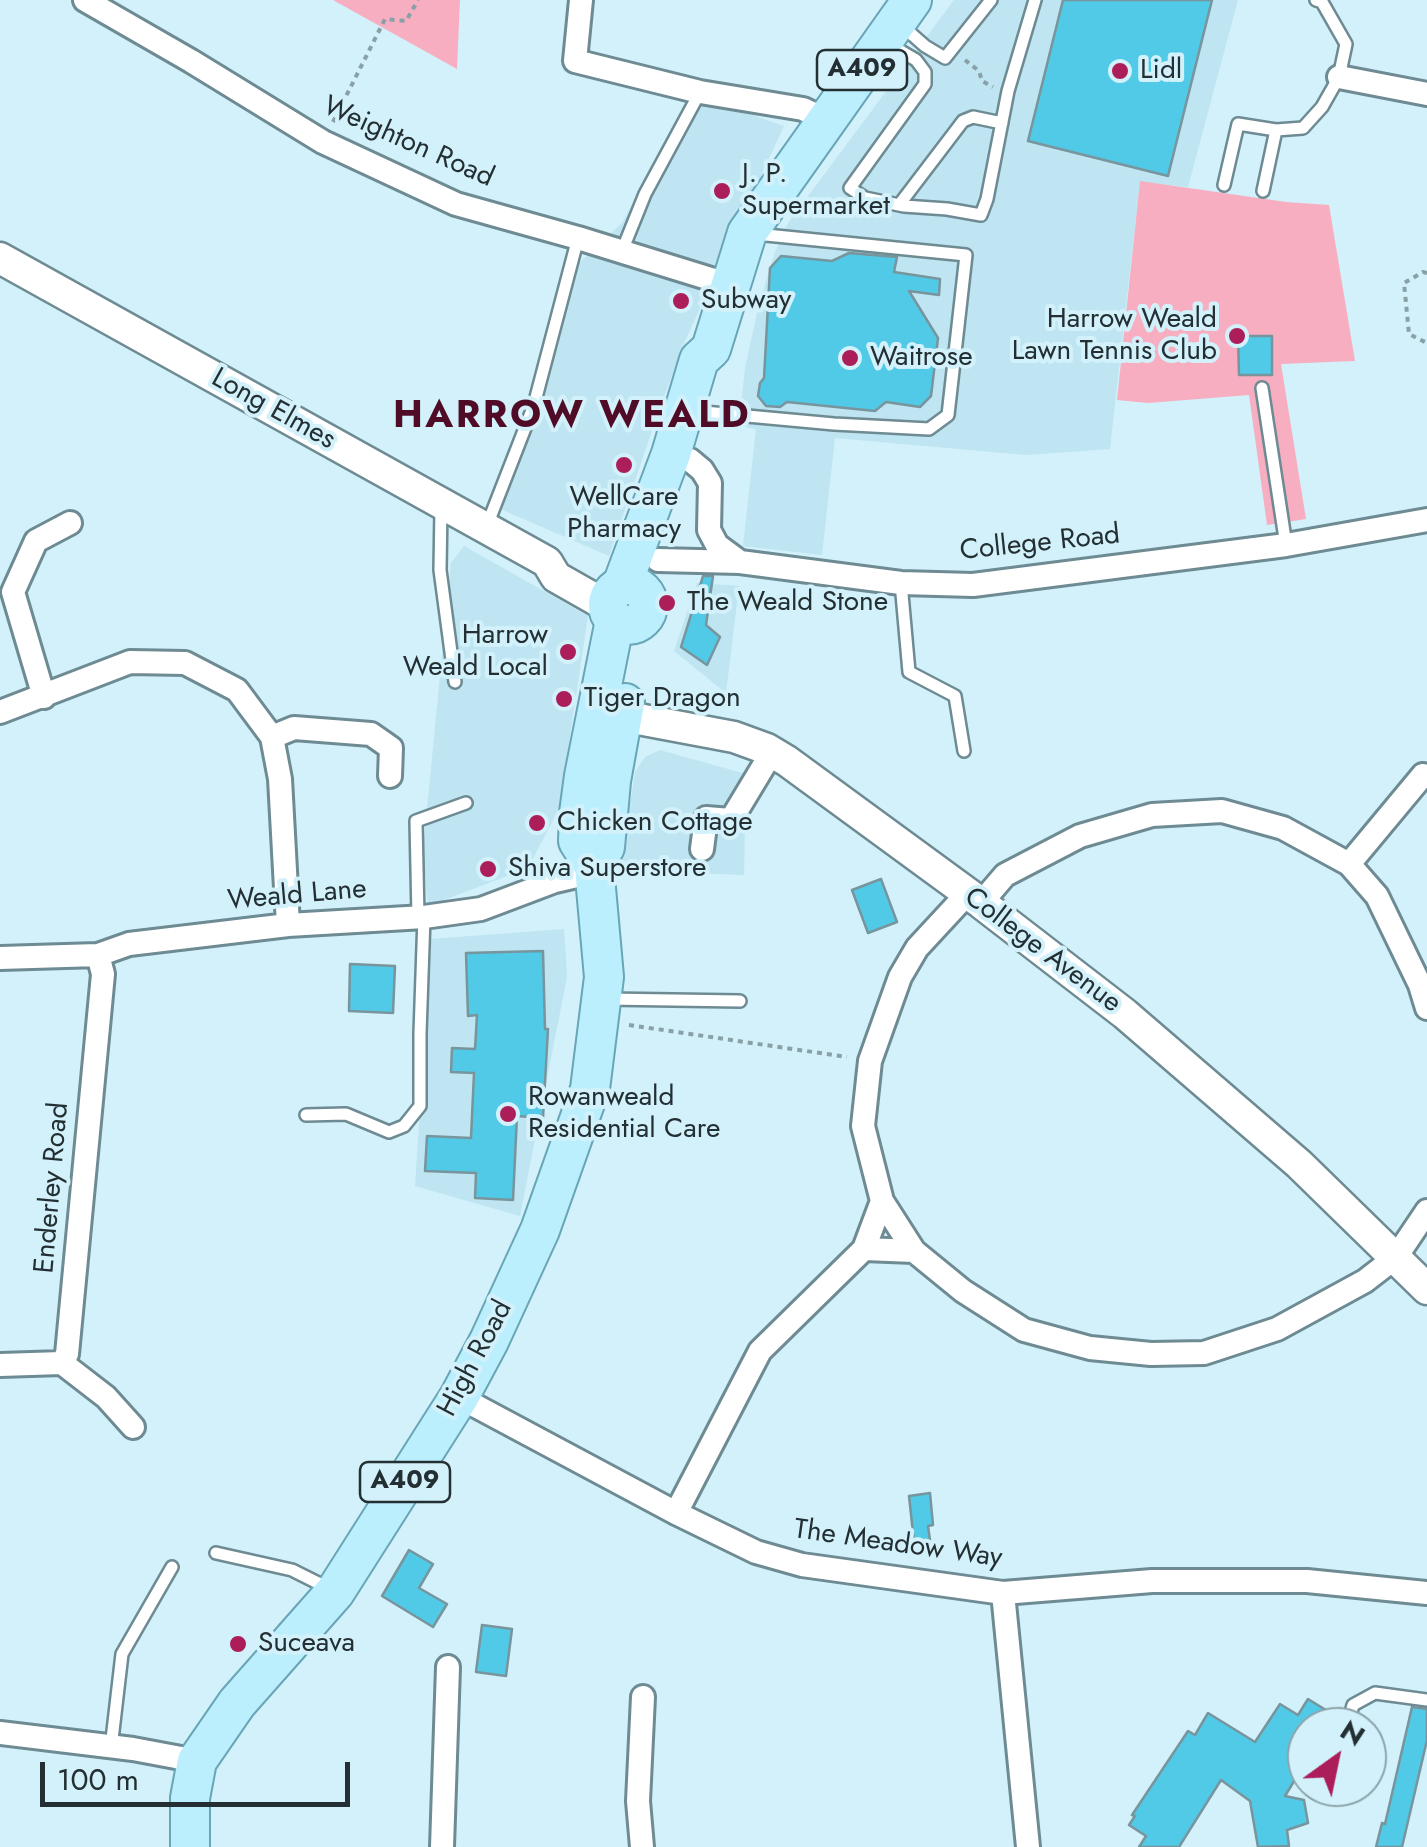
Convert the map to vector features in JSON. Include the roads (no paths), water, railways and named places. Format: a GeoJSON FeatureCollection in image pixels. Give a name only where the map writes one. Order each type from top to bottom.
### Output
{"type":"FeatureCollection","features":[{"type":"Feature","properties":{"kind":"main road","name":"High Road"},"geometry":{"type":"LineString","coordinates":[[190,1847],[190,1798],[197,1761],[237,1704],[336,1592],[459,1397],[540,1230],[590,1088],[601,1010],[604,976],[594,869],[578,841],[584,776],[611,713],[624,603],[680,457],[704,412],[717,365],[712,349],[746,233],[897,21]]}},
{"type":"Feature","properties":{"kind":"main road","name":"High Road"},"geometry":{"type":"LineString","coordinates":[[624,603],[658,560],[698,360],[712,349]]}},
{"type":"Feature","properties":{"kind":"street","name":"Weighton Road"},"geometry":{"type":"LineString","coordinates":[[85,0],[322,142],[456,204],[730,285]]}},
{"type":"Feature","properties":{"kind":"street"},"geometry":{"type":"LineString","coordinates":[[581,0],[575,61],[700,92],[803,109],[826,120]]}},
{"type":"Feature","properties":{"kind":"street"},"geometry":{"type":"LineString","coordinates":[[1339,77],[1427,94]]}},
{"type":"Feature","properties":{"kind":"street","name":"Long Elmes"},"geometry":{"type":"LineString","coordinates":[[0,258],[547,562],[556,577],[624,603]]}},
{"type":"Feature","properties":{"kind":"street"},"geometry":{"type":"LineString","coordinates":[[680,457],[702,470],[710,482],[708,530],[716,545],[740,562]]}},
{"type":"Feature","properties":{"kind":"street","name":"College Road"},"geometry":{"type":"LineString","coordinates":[[658,560],[740,562],[901,584],[973,585],[1286,545],[1427,520]]}},
{"type":"Feature","properties":{"kind":"street"},"geometry":{"type":"LineString","coordinates":[[44,696],[13,592],[36,540],[70,523]]}},
{"type":"Feature","properties":{"kind":"street"},"geometry":{"type":"LineString","coordinates":[[0,712],[130,662],[184,663],[236,690],[272,737],[280,780],[288,924]]}},
{"type":"Feature","properties":{"kind":"street","name":"College Avenue"},"geometry":{"type":"LineString","coordinates":[[611,713],[734,737],[772,752],[974,898],[1154,1039],[1300,1164],[1427,1289]]}},
{"type":"Feature","properties":{"kind":"street"},"geometry":{"type":"LineString","coordinates":[[272,737],[294,728],[371,734],[391,748],[390,776]]}},
{"type":"Feature","properties":{"kind":"street"},"geometry":{"type":"LineString","coordinates":[[702,848],[706,818],[732,820],[772,752]]}},
{"type":"Feature","properties":{"kind":"street"},"geometry":{"type":"LineString","coordinates":[[1349,864],[1423,775]]}},
{"type":"Feature","properties":{"kind":"street"},"geometry":{"type":"LineString","coordinates":[[1427,1008],[1378,896],[1349,864],[1284,828],[1222,811],[1152,815],[1080,836],[1005,875],[917,948],[900,977],[870,1061],[863,1126],[882,1200],[914,1252],[963,1291],[1024,1330],[1090,1348],[1151,1354],[1204,1352],[1278,1329],[1365,1281],[1396,1257],[1427,1211]]}},
{"type":"Feature","properties":{"kind":"street","name":"Weald Lane"},"geometry":{"type":"LineString","coordinates":[[0,958],[98,956],[128,944],[288,924],[421,917],[481,909],[594,869]]}},
{"type":"Feature","properties":{"kind":"street","name":"Enderley Road"},"geometry":{"type":"LineString","coordinates":[[62,1363],[67,1354],[103,974],[98,956]]}},
{"type":"Feature","properties":{"kind":"street"},"geometry":{"type":"LineString","coordinates":[[676,1514],[760,1350],[864,1249],[882,1200]]}},
{"type":"Feature","properties":{"kind":"street"},"geometry":{"type":"LineString","coordinates":[[864,1249],[914,1252]]}},
{"type":"Feature","properties":{"kind":"street"},"geometry":{"type":"LineString","coordinates":[[0,1365],[62,1363],[106,1396],[133,1427]]}},
{"type":"Feature","properties":{"kind":"street","name":"The Meadow Way"},"geometry":{"type":"LineString","coordinates":[[459,1397],[676,1514],[756,1552],[802,1566],[1002,1593],[1152,1582],[1307,1581],[1427,1593]]}},
{"type":"Feature","properties":{"kind":"street"},"geometry":{"type":"LineString","coordinates":[[1002,1593],[1028,1847]]}},
{"type":"Feature","properties":{"kind":"street"},"geometry":{"type":"LineString","coordinates":[[442,1847],[448,1666]]}},
{"type":"Feature","properties":{"kind":"street"},"geometry":{"type":"LineString","coordinates":[[642,1847],[638,1801],[649,1711]]}},
{"type":"Feature","properties":{"kind":"street"},"geometry":{"type":"LineString","coordinates":[[0,1733],[197,1761]]}},
{"type":"Feature","properties":{"kind":"lane"},"geometry":{"type":"LineString","coordinates":[[991,0],[850,188],[864,198],[981,214],[1008,91],[1034,0]]}},
{"type":"Feature","properties":{"kind":"lane"},"geometry":{"type":"LineString","coordinates":[[1224,186],[1238,124],[1276,130],[1302,128],[1322,106],[1339,77],[1346,44],[1322,2],[1316,0]]}},
{"type":"Feature","properties":{"kind":"lane"},"geometry":{"type":"LineString","coordinates":[[897,21],[944,58]]}},
{"type":"Feature","properties":{"kind":"lane"},"geometry":{"type":"LineString","coordinates":[[897,21],[925,72],[925,84]]}},
{"type":"Feature","properties":{"kind":"lane"},"geometry":{"type":"LineString","coordinates":[[622,251],[644,194],[700,92]]}},
{"type":"Feature","properties":{"kind":"lane"},"geometry":{"type":"LineString","coordinates":[[899,205],[963,121],[973,117],[1002,122]]}},
{"type":"Feature","properties":{"kind":"lane"},"geometry":{"type":"LineString","coordinates":[[1263,191],[1276,130]]}},
{"type":"Feature","properties":{"kind":"lane"},"geometry":{"type":"LineString","coordinates":[[704,412],[928,429],[948,415],[966,255],[746,233]]}},
{"type":"Feature","properties":{"kind":"lane"},"geometry":{"type":"LineString","coordinates":[[486,528],[534,404],[578,238]]}},
{"type":"Feature","properties":{"kind":"lane"},"geometry":{"type":"LineString","coordinates":[[1262,388],[1286,545]]}},
{"type":"Feature","properties":{"kind":"lane"},"geometry":{"type":"LineString","coordinates":[[442,504],[440,570],[455,682]]}},
{"type":"Feature","properties":{"kind":"lane"},"geometry":{"type":"LineString","coordinates":[[901,584],[909,672],[955,696],[964,752]]}},
{"type":"Feature","properties":{"kind":"lane"},"geometry":{"type":"LineString","coordinates":[[306,1115],[346,1114],[389,1132],[404,1126],[420,1106],[421,917],[416,820],[466,803]]}},
{"type":"Feature","properties":{"kind":"lane"},"geometry":{"type":"LineString","coordinates":[[601,1010],[740,1001]]}},
{"type":"Feature","properties":{"kind":"lane"},"geometry":{"type":"LineString","coordinates":[[216,1553],[292,1570],[336,1592]]}},
{"type":"Feature","properties":{"kind":"lane"},"geometry":{"type":"LineString","coordinates":[[111,1748],[122,1654],[172,1567]]}},
{"type":"Feature","properties":{"kind":"lane"},"geometry":{"type":"LineString","coordinates":[[1353,1707],[1375,1693],[1427,1700]]}},
{"type":"Feature","properties":{"kind":"place","name":"Lidl"},"geometry":{"type":"Point","coordinates":[1120,71]}},
{"type":"Feature","properties":{"kind":"place","name":"J. P. Supermarket"},"geometry":{"type":"Point","coordinates":[722,191]}},
{"type":"Feature","properties":{"kind":"place","name":"Subway"},"geometry":{"type":"Point","coordinates":[681,301]}},
{"type":"Feature","properties":{"kind":"place","name":"Harrow Weald Lawn Tennis Club"},"geometry":{"type":"Point","coordinates":[1237,336]}},
{"type":"Feature","properties":{"kind":"place","name":"Waitrose"},"geometry":{"type":"Point","coordinates":[850,358]}},
{"type":"Feature","properties":{"kind":"place","name":"WellCare Pharmacy"},"geometry":{"type":"Point","coordinates":[624,465]}},
{"type":"Feature","properties":{"kind":"place","name":"The Weald Stone"},"geometry":{"type":"Point","coordinates":[667,603]}},
{"type":"Feature","properties":{"kind":"place","name":"Harrow Weald Local"},"geometry":{"type":"Point","coordinates":[568,652]}},
{"type":"Feature","properties":{"kind":"place","name":"Tiger Dragon"},"geometry":{"type":"Point","coordinates":[564,699]}},
{"type":"Feature","properties":{"kind":"place","name":"Chicken Cottage"},"geometry":{"type":"Point","coordinates":[537,823]}},
{"type":"Feature","properties":{"kind":"place","name":"Shiva Superstore"},"geometry":{"type":"Point","coordinates":[488,869]}},
{"type":"Feature","properties":{"kind":"place","name":"Rowanweald Residential Care"},"geometry":{"type":"Point","coordinates":[508,1114]}},
{"type":"Feature","properties":{"kind":"place","name":"Suceava"},"geometry":{"type":"Point","coordinates":[238,1644]}},
{"type":"Feature","properties":{"kind":"district","name":"HARROW WEALD"},"geometry":{"type":"Point","coordinates":[572,418]}}]}
